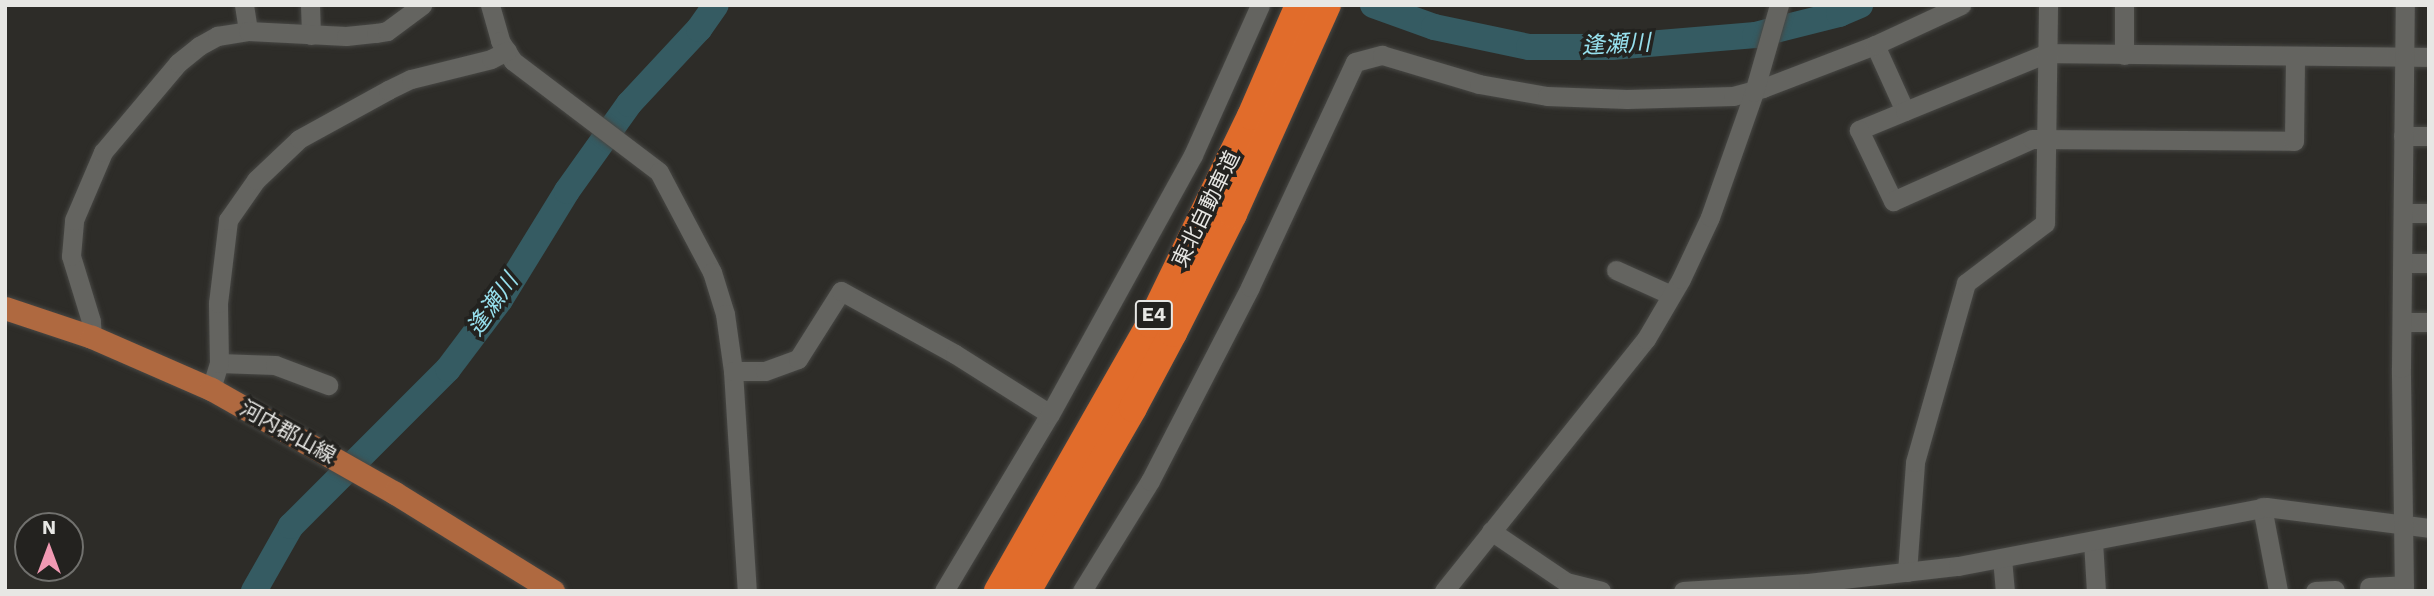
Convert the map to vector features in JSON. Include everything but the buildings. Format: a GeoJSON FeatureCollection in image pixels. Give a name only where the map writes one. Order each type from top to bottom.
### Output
{"type":"FeatureCollection","features":[{"type":"Feature","properties":{"kind":"highway","name":"東北自動車道"},"geometry":{"type":"LineString","coordinates":[[998,591],[1150,324],[1245,129],[1301,23],[1327,5]]}},
{"type":"Feature","properties":{"kind":"highway","name":"東北自動車道"},"geometry":{"type":"LineString","coordinates":[[1027,591],[1133,408],[1233,214],[1301,23]]}},
{"type":"Feature","properties":{"kind":"main road","name":"河内郡山線"},"geometry":{"type":"LineString","coordinates":[[5,308],[92,337],[211,389],[395,493],[553,591]]}},
{"type":"Feature","properties":{"kind":"street"},"geometry":{"type":"LineString","coordinates":[[244,5],[248,31]]}},
{"type":"Feature","properties":{"kind":"street"},"geometry":{"type":"LineString","coordinates":[[310,5],[311,35]]}},
{"type":"Feature","properties":{"kind":"street"},"geometry":{"type":"LineString","coordinates":[[92,337],[91,321],[70,247],[78,206],[103,152],[190,52],[217,36],[248,31],[346,36],[387,31],[422,5]]}},
{"type":"Feature","properties":{"kind":"street"},"geometry":{"type":"LineString","coordinates":[[490,5],[500,41],[507,51],[528,72],[563,96],[664,180],[712,272],[725,314],[733,371],[747,591]]}},
{"type":"Feature","properties":{"kind":"street"},"geometry":{"type":"LineString","coordinates":[[944,591],[1050,414],[1193,155],[1260,5]]}},
{"type":"Feature","properties":{"kind":"street"},"geometry":{"type":"LineString","coordinates":[[1444,591],[1646,339],[1710,217],[1779,5]]}},
{"type":"Feature","properties":{"kind":"street"},"geometry":{"type":"LineString","coordinates":[[1082,591],[1150,481],[1250,287],[1355,62],[1382,55],[1479,85],[1547,96],[1733,96],[1875,45],[1961,5]]}},
{"type":"Feature","properties":{"kind":"street"},"geometry":{"type":"LineString","coordinates":[[1907,572],[1915,462],[1966,283],[2045,223],[2048,5]]}},
{"type":"Feature","properties":{"kind":"street"},"geometry":{"type":"LineString","coordinates":[[2124,5],[2124,55]]}},
{"type":"Feature","properties":{"kind":"street"},"geometry":{"type":"LineString","coordinates":[[2368,587],[2404,588],[2404,5]]}},
{"type":"Feature","properties":{"kind":"street"},"geometry":{"type":"LineString","coordinates":[[1875,45],[1905,111]]}},
{"type":"Feature","properties":{"kind":"street"},"geometry":{"type":"LineString","coordinates":[[211,389],[219,363],[218,303],[228,220],[256,180],[299,139],[388,90],[411,79],[491,59],[507,51]]}},
{"type":"Feature","properties":{"kind":"street"},"geometry":{"type":"LineString","coordinates":[[2295,57],[2294,141],[2032,139],[1893,201],[1859,130],[2047,53],[2429,57]]}},
{"type":"Feature","properties":{"kind":"street"},"geometry":{"type":"LineString","coordinates":[[2403,136],[2429,136]]}},
{"type":"Feature","properties":{"kind":"street"},"geometry":{"type":"LineString","coordinates":[[2403,213],[2429,213]]}},
{"type":"Feature","properties":{"kind":"street"},"geometry":{"type":"LineString","coordinates":[[2403,263],[2429,263]]}},
{"type":"Feature","properties":{"kind":"street"},"geometry":{"type":"LineString","coordinates":[[1616,270],[1671,295]]}},
{"type":"Feature","properties":{"kind":"street"},"geometry":{"type":"LineString","coordinates":[[733,371],[765,371],[798,359],[841,291],[955,354],[1050,414]]}},
{"type":"Feature","properties":{"kind":"street"},"geometry":{"type":"LineString","coordinates":[[2403,322],[2429,322]]}},
{"type":"Feature","properties":{"kind":"street"},"geometry":{"type":"LineString","coordinates":[[219,363],[275,365],[328,385]]}},
{"type":"Feature","properties":{"kind":"street"},"geometry":{"type":"LineString","coordinates":[[2262,507],[2278,591]]}},
{"type":"Feature","properties":{"kind":"street"},"geometry":{"type":"LineString","coordinates":[[1683,591],[1781,588],[1907,572],[2002,558],[2262,507],[2309,510],[2429,528]]}},
{"type":"Feature","properties":{"kind":"street"},"geometry":{"type":"LineString","coordinates":[[1491,531],[1566,582],[1601,591]]}},
{"type":"Feature","properties":{"kind":"street"},"geometry":{"type":"LineString","coordinates":[[2093,541],[2096,591]]}},
{"type":"Feature","properties":{"kind":"street"},"geometry":{"type":"LineString","coordinates":[[2002,558],[2005,591]]}},
{"type":"Feature","properties":{"kind":"street"},"geometry":{"type":"LineString","coordinates":[[2315,591],[2335,590]]}},
{"type":"Feature","properties":{"kind":"waterway","name":"逢瀬川"},"geometry":{"type":"LineString","coordinates":[[254,591],[291,526],[448,369],[500,300],[567,191],[629,104],[699,29],[716,5]]}},
{"type":"Feature","properties":{"kind":"waterway","name":"逢瀬川"},"geometry":{"type":"LineString","coordinates":[[1373,5],[1434,27],[1529,47],[1612,47],[1755,35],[1839,14],[1860,5]]}}]}
